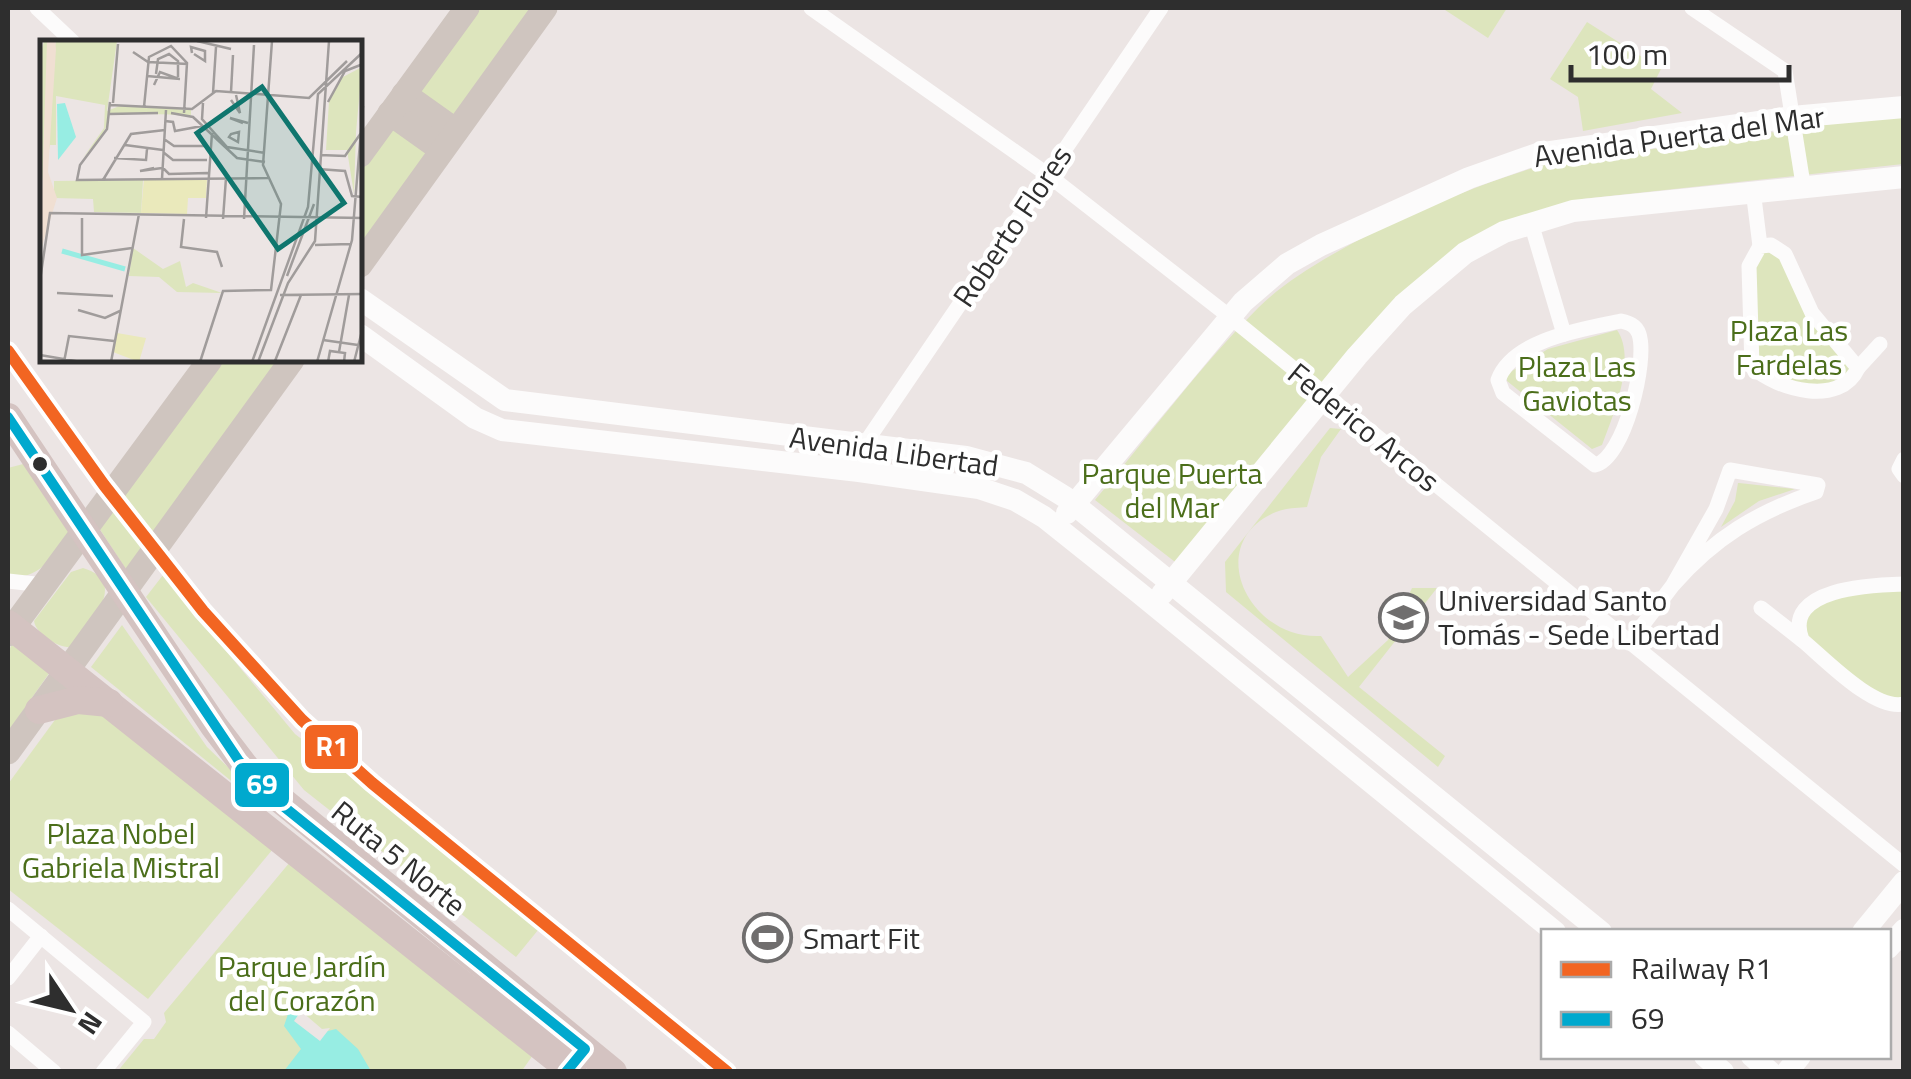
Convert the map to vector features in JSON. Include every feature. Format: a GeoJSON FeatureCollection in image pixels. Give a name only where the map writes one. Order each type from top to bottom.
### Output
{"type":"FeatureCollection","features":[{"type":"Feature","properties":{"kind":"highway","name":"Ruta 5 Norte"},"geometry":{"type":"LineString","coordinates":[[8,416],[226,744],[267,792],[573,1065]]}},
{"type":"Feature","properties":{"kind":"highway","name":"Ruta 5 Norte"},"geometry":{"type":"LineString","coordinates":[[9,628],[573,1065],[613,1072]]}},
{"type":"Feature","properties":{"kind":"highway"},"geometry":{"type":"LineString","coordinates":[[39,710],[78,700],[109,703]]}},
{"type":"Feature","properties":{"kind":"main road"},"geometry":{"type":"LineString","coordinates":[[362,152],[467,8]]}},
{"type":"Feature","properties":{"kind":"main road"},"geometry":{"type":"LineString","coordinates":[[362,261],[544,8]]}},
{"type":"Feature","properties":{"kind":"main road"},"geometry":{"type":"LineString","coordinates":[[397,104],[449,140]]}},
{"type":"Feature","properties":{"kind":"main road"},"geometry":{"type":"LineString","coordinates":[[9,628],[209,362]]}},
{"type":"Feature","properties":{"kind":"main road"},"geometry":{"type":"LineString","coordinates":[[8,752],[291,362]]}},
{"type":"Feature","properties":{"kind":"street"},"geometry":{"type":"LineString","coordinates":[[36,8],[72,40]]}},
{"type":"Feature","properties":{"kind":"street","name":"Federico Arcos"},"geometry":{"type":"LineString","coordinates":[[811,8],[1048,174],[1230,316],[1904,865]]}},
{"type":"Feature","properties":{"kind":"street","name":"Roberto Flores"},"geometry":{"type":"LineString","coordinates":[[864,444],[1161,8]]}},
{"type":"Feature","properties":{"kind":"street"},"geometry":{"type":"LineString","coordinates":[[1694,8],[1785,71],[1803,184]]}},
{"type":"Feature","properties":{"kind":"street","name":"Avenida Puerta del Mar"},"geometry":{"type":"LineString","coordinates":[[1057,527],[1230,316],[1256,288],[1304,254],[1510,162],[1568,148],[1792,116],[1904,107]]}},
{"type":"Feature","properties":{"kind":"street","name":"Avenida Puerta del Mar"},"geometry":{"type":"LineString","coordinates":[[1154,604],[1324,395],[1434,276],[1504,232],[1573,211],[1904,176]]}},
{"type":"Feature","properties":{"kind":"street"},"geometry":{"type":"LineString","coordinates":[[1752,190],[1760,246],[1749,266],[1752,368],[1776,384],[1825,392],[1840,389],[1853,379],[1880,344]]}},
{"type":"Feature","properties":{"kind":"street"},"geometry":{"type":"LineString","coordinates":[[1531,223],[1564,334]]}},
{"type":"Feature","properties":{"kind":"street"},"geometry":{"type":"LineString","coordinates":[[1760,246],[1771,245],[1785,254],[1812,313],[1858,368]]}},
{"type":"Feature","properties":{"kind":"street","name":"Avenida Libertad"},"geometry":{"type":"LineString","coordinates":[[362,300],[505,400],[997,463],[1043,482],[1172,582],[1597,929]]}},
{"type":"Feature","properties":{"kind":"street"},"geometry":{"type":"LineString","coordinates":[[1621,321],[1634,326],[1640,335],[1638,377],[1627,420],[1610,459],[1600,465],[1586,462],[1502,393],[1498,385],[1501,372],[1524,353],[1564,334],[1621,321]]}},
{"type":"Feature","properties":{"kind":"street","name":"Avenida Libertad"},"geometry":{"type":"LineString","coordinates":[[362,336],[475,418],[502,430],[979,488],[1015,500],[1057,527],[1154,604],[1551,929]]}},
{"type":"Feature","properties":{"kind":"street"},"geometry":{"type":"LineString","coordinates":[[1904,459],[1899,470],[1904,476]]}},
{"type":"Feature","properties":{"kind":"street"},"geometry":{"type":"LineString","coordinates":[[1629,643],[1673,585],[1716,509],[1730,470],[1818,485],[1816,492],[1764,511],[1730,531],[1673,585]]}},
{"type":"Feature","properties":{"kind":"street"},"geometry":{"type":"LineString","coordinates":[[8,581],[44,585]]}},
{"type":"Feature","properties":{"kind":"street"},"geometry":{"type":"LineString","coordinates":[[1802,640],[1797,627],[1800,614],[1814,600],[1871,585],[1904,584]]}},
{"type":"Feature","properties":{"kind":"street"},"geometry":{"type":"LineString","coordinates":[[1761,608],[1876,701],[1893,707],[1904,704]]}},
{"type":"Feature","properties":{"kind":"street"},"geometry":{"type":"LineString","coordinates":[[1865,929],[1904,882]]}},
{"type":"Feature","properties":{"kind":"street"},"geometry":{"type":"LineString","coordinates":[[8,909],[144,1022],[103,1072]]}},
{"type":"Feature","properties":{"kind":"street"},"geometry":{"type":"LineString","coordinates":[[8,978],[41,936]]}},
{"type":"Feature","properties":{"kind":"street"},"geometry":{"type":"LineString","coordinates":[[8,1032],[54,1072]]}},
{"type":"Feature","properties":{"kind":"green space"},"geometry":{"type":"Polygon","coordinates":[[[474,8],[536,8],[362,249],[362,163],[474,8]]]}},
{"type":"Feature","properties":{"kind":"green space"},"geometry":{"type":"Polygon","coordinates":[[[1442,8],[1507,8],[1488,38],[1442,8]]]}},
{"type":"Feature","properties":{"kind":"green space"},"geometry":{"type":"Polygon","coordinates":[[[1587,22],[1661,69],[1651,89],[1682,113],[1583,131],[1578,97],[1550,79],[1587,22]]]}},
{"type":"Feature","properties":{"kind":"green space","name":"Parque Puerta del Mar"},"geometry":{"type":"Polygon","coordinates":[[[1903,114],[1903,164],[1582,199],[1469,241],[1179,565],[1095,500],[1195,377],[1259,307],[1285,285],[1356,241],[1481,185],[1552,163],[1903,114]]]}},
{"type":"Feature","properties":{"kind":"green space","name":"Plaza Las Fardelas"},"geometry":{"type":"Polygon","coordinates":[[[1762,250],[1782,257],[1854,368],[1825,387],[1777,380],[1755,365],[1755,258],[1762,250]]]}},
{"type":"Feature","properties":{"kind":"green space","name":"Plaza Las Gaviotas"},"geometry":{"type":"Polygon","coordinates":[[[1617,330],[1625,356],[1621,387],[1602,445],[1592,449],[1507,381],[1507,374],[1548,349],[1617,330]]]}},
{"type":"Feature","properties":{"kind":"green space"},"geometry":{"type":"Polygon","coordinates":[[[219,362],[281,362],[129,574],[99,528],[219,362]]]}},
{"type":"Feature","properties":{"kind":"green space"},"geometry":{"type":"Polygon","coordinates":[[[1330,428],[1341,429],[1321,457],[1307,507],[1276,512],[1254,526],[1242,545],[1238,566],[1243,587],[1255,607],[1273,623],[1295,633],[1321,636],[1348,677],[1388,640],[1412,588],[1437,588],[1359,687],[1445,756],[1438,767],[1226,592],[1225,562],[1330,428]]]}},
{"type":"Feature","properties":{"kind":"green space"},"geometry":{"type":"Polygon","coordinates":[[[27,463],[71,532],[37,570],[8,577],[8,468],[27,463]]]}},
{"type":"Feature","properties":{"kind":"green space"},"geometry":{"type":"Polygon","coordinates":[[[1738,483],[1795,489],[1759,501],[1721,527],[1735,501],[1738,483]]]}},
{"type":"Feature","properties":{"kind":"green space"},"geometry":{"type":"Polygon","coordinates":[[[83,568],[104,583],[102,604],[72,647],[61,646],[43,635],[34,621],[71,572],[83,568]]]}},
{"type":"Feature","properties":{"kind":"green space"},"geometry":{"type":"Polygon","coordinates":[[[163,575],[295,734],[543,924],[516,957],[304,790],[146,597],[163,575]]]}},
{"type":"Feature","properties":{"kind":"green space"},"geometry":{"type":"Polygon","coordinates":[[[1903,588],[1903,700],[1879,697],[1805,637],[1803,616],[1838,597],[1903,588]]]}},
{"type":"Feature","properties":{"kind":"green space"},"geometry":{"type":"Polygon","coordinates":[[[122,625],[207,747],[256,794],[251,797],[91,667],[122,625]]]}},
{"type":"Feature","properties":{"kind":"green space"},"geometry":{"type":"Polygon","coordinates":[[[12,645],[50,672],[8,732],[8,651],[12,645]]]}},
{"type":"Feature","properties":{"kind":"green space","name":"Plaza Nobel Gabriela Mistral"},"geometry":{"type":"Polygon","coordinates":[[[99,708],[278,843],[148,999],[8,889],[8,784],[60,713],[99,708]]]}},
{"type":"Feature","properties":{"kind":"green space","name":"Parque Jardín del Corazón"},"geometry":{"type":"Polygon","coordinates":[[[290,862],[533,1055],[521,1072],[117,1072],[144,1039],[154,1039],[166,1022],[164,1013],[290,862]]]}},
{"type":"Feature","properties":{"kind":"water"},"geometry":{"type":"Polygon","coordinates":[[[295,1012],[320,1033],[336,1029],[358,1049],[371,1071],[284,1071],[301,1049],[284,1026],[288,1014],[295,1012]]]}},
{"type":"Feature","properties":{"kind":"pier"},"geometry":{"type":"Polygon","coordinates":[[[301,1011],[322,1029],[330,1028],[320,1041],[294,1021],[301,1011]]]}},
{"type":"Feature","properties":{"kind":"rail line","name":"R1"},"geometry":{"type":"LineString","coordinates":[[8,351],[104,485],[203,611],[302,720],[372,783],[727,1072]]}},
{"type":"Feature","properties":{"kind":"transit line","name":"69"},"geometry":{"type":"LineString","coordinates":[[8,417],[239,761],[283,806],[585,1049],[566,1072]]}},
{"type":"Feature","properties":{"kind":"place","name":"Universidad Santo Tomás - Sede Libertad"},"geometry":{"type":"Point","coordinates":[1403,617]}},
{"type":"Feature","properties":{"kind":"place","name":"Smart Fit"},"geometry":{"type":"Point","coordinates":[768,938]}}]}
